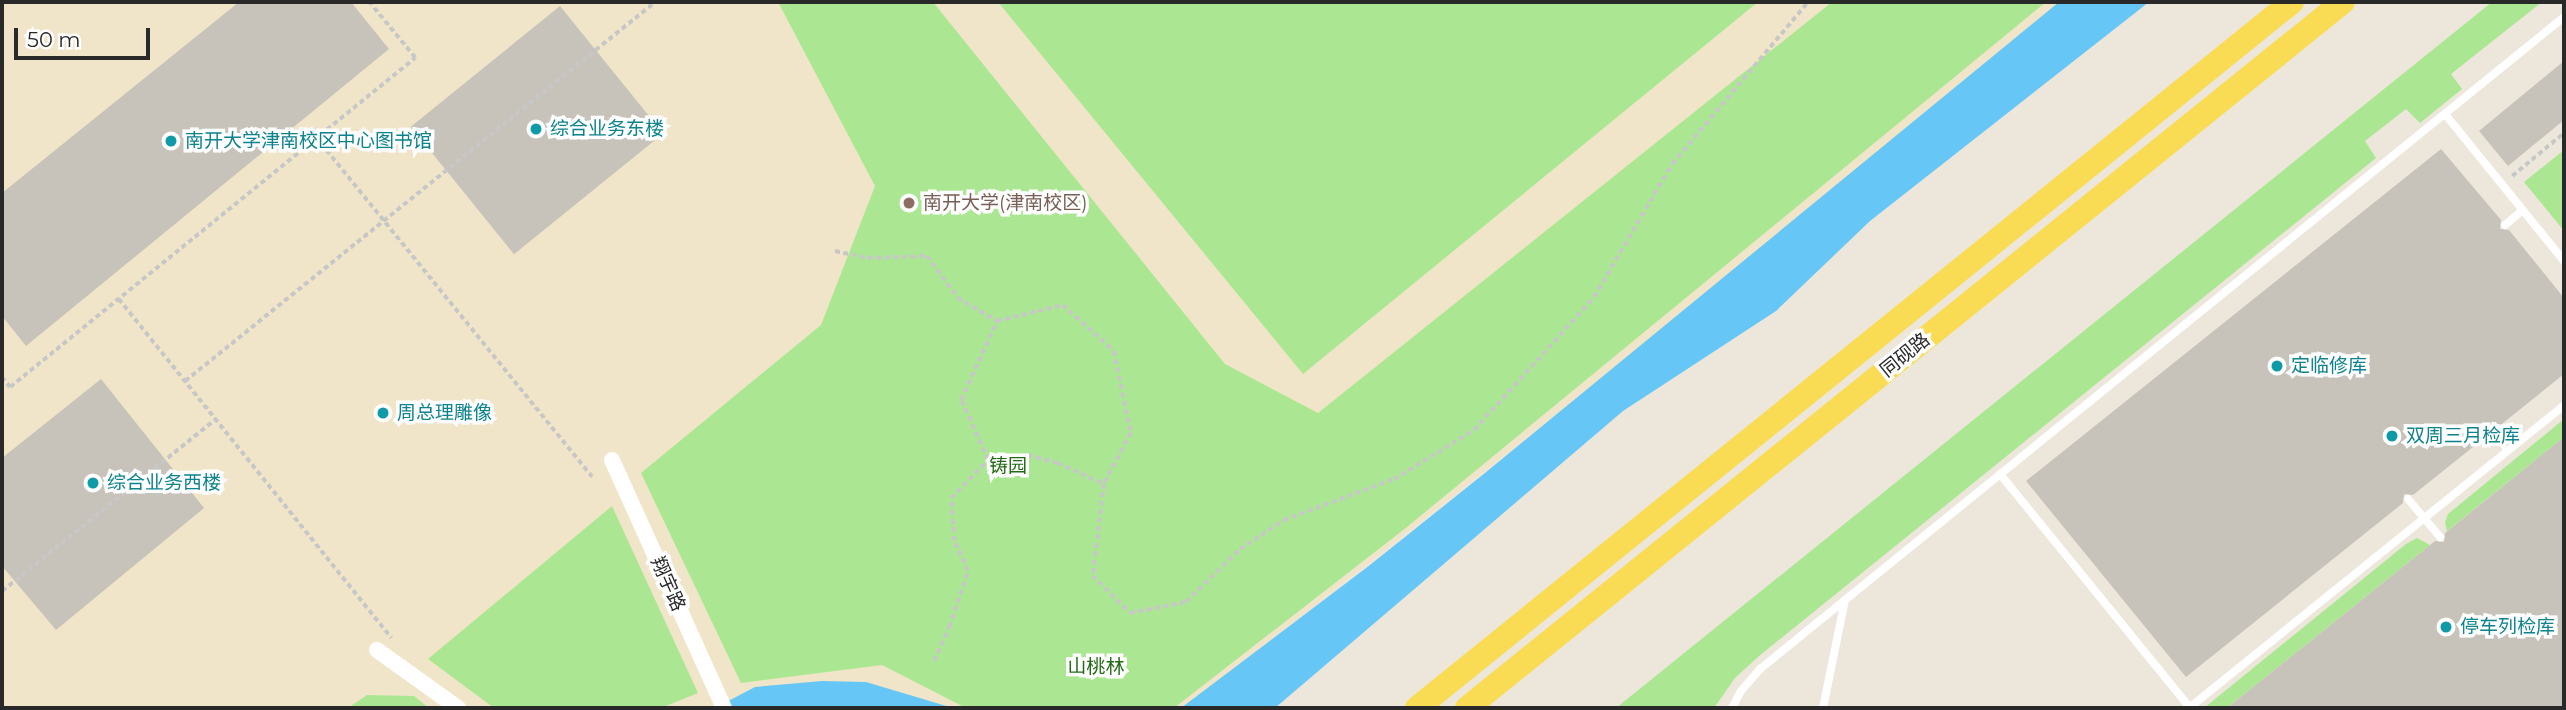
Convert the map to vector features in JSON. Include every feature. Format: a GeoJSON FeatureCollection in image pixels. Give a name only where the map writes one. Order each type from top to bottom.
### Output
{"type":"FeatureCollection","features":[{"type":"Feature","properties":{"kind":"main road","name":"同砚路"},"geometry":{"type":"LineString","coordinates":[[1417,708],[2292,2]]}},
{"type":"Feature","properties":{"kind":"main road","name":"同砚路"},"geometry":{"type":"LineString","coordinates":[[1467,708],[2343,2]]}},
{"type":"Feature","properties":{"kind":"street","name":"翔宇路"},"geometry":{"type":"LineString","coordinates":[[612,460],[724,708]]}},
{"type":"Feature","properties":{"kind":"street"},"geometry":{"type":"LineString","coordinates":[[377,650],[457,708]]}},
{"type":"Feature","properties":{"kind":"lane"},"geometry":{"type":"LineString","coordinates":[[1731,708],[1741,691],[1760,669],[2564,17]]}},
{"type":"Feature","properties":{"kind":"lane"},"geometry":{"type":"LineString","coordinates":[[2445,114],[2564,261]]}},
{"type":"Feature","properties":{"kind":"lane"},"geometry":{"type":"LineString","coordinates":[[2505,225],[2523,210]]}},
{"type":"Feature","properties":{"kind":"lane"},"geometry":{"type":"LineString","coordinates":[[2000,474],[2190,708],[2564,405]]}},
{"type":"Feature","properties":{"kind":"lane"},"geometry":{"type":"LineString","coordinates":[[2408,499],[2440,537]]}},
{"type":"Feature","properties":{"kind":"lane"},"geometry":{"type":"LineString","coordinates":[[1823,708],[1845,600]]}},
{"type":"Feature","properties":{"kind":"path"},"geometry":{"type":"LineString","coordinates":[[2,377],[10,387],[415,58],[369,2]]}},
{"type":"Feature","properties":{"kind":"path"},"geometry":{"type":"LineString","coordinates":[[185,381],[655,2]]}},
{"type":"Feature","properties":{"kind":"path"},"geometry":{"type":"LineString","coordinates":[[835,251],[867,258],[927,256],[958,298],[998,321],[1063,305],[1114,351],[1131,433],[1104,484],[1093,576],[1130,613],[1186,602],[1240,549],[1284,520],[1394,479],[1474,430],[1594,297],[1672,164],[1808,2]]}},
{"type":"Feature","properties":{"kind":"path"},"geometry":{"type":"LineString","coordinates":[[2502,184],[2564,133]]}},
{"type":"Feature","properties":{"kind":"path"},"geometry":{"type":"LineString","coordinates":[[316,137],[592,477]]}},
{"type":"Feature","properties":{"kind":"path"},"geometry":{"type":"LineString","coordinates":[[118,298],[392,638]]}},
{"type":"Feature","properties":{"kind":"path"},"geometry":{"type":"LineString","coordinates":[[988,460],[961,400],[998,321]]}},
{"type":"Feature","properties":{"kind":"path"},"geometry":{"type":"LineString","coordinates":[[2,591],[216,419]]}},
{"type":"Feature","properties":{"kind":"path"},"geometry":{"type":"LineString","coordinates":[[934,661],[968,571],[954,541],[951,498],[988,460],[1028,455],[1058,463],[1104,484]]}},
{"type":"Feature","properties":{"kind":"shaded area","name":"南开大学(津南校区)"},"geometry":{"type":"Polygon","coordinates":[[[2,2],[2063,2],[1568,405],[1185,708],[2,708],[2,2]]]}},
{"type":"Feature","properties":{"kind":"green space","name":"铸园"},"geometry":{"type":"Polygon","coordinates":[[[778,2],[933,2],[1225,364],[1318,413],[1832,2],[2046,2],[1407,527],[1174,708],[966,708],[882,665],[741,683],[641,473],[821,325],[875,186],[778,2]]]}},
{"type":"Feature","properties":{"kind":"green space"},"geometry":{"type":"Polygon","coordinates":[[[998,2],[1758,2],[1303,374],[998,2]]]}},
{"type":"Feature","properties":{"kind":"green space"},"geometry":{"type":"Polygon","coordinates":[[[2492,2],[2542,2],[2451,74],[2462,89],[2420,123],[2406,109],[2365,141],[2376,158],[1759,656],[1735,678],[1714,708],[1616,708],[2492,2]]]}},
{"type":"Feature","properties":{"kind":"green space"},"geometry":{"type":"Polygon","coordinates":[[[2564,150],[2564,231],[2524,182],[2564,150]]]}},
{"type":"Feature","properties":{"kind":"green space"},"geometry":{"type":"Polygon","coordinates":[[[2564,419],[2564,437],[2447,531],[2445,522],[2448,514],[2564,419]]]}},
{"type":"Feature","properties":{"kind":"green space"},"geometry":{"type":"Polygon","coordinates":[[[612,506],[698,693],[661,708],[494,708],[428,659],[612,506]]]}},
{"type":"Feature","properties":{"kind":"green space"},"geometry":{"type":"Polygon","coordinates":[[[2417,538],[2430,545],[2227,708],[2204,708],[2406,544],[2417,538]]]}},
{"type":"Feature","properties":{"kind":"green space"},"geometry":{"type":"Polygon","coordinates":[[[367,695],[414,696],[429,708],[348,708],[367,695]]]}},
{"type":"Feature","properties":{"kind":"water"},"geometry":{"type":"Polygon","coordinates":[[[2059,2],[2149,2],[1870,221],[1776,311],[1623,411],[1275,708],[1181,708],[1370,565],[1485,473],[2059,2]]]}},
{"type":"Feature","properties":{"kind":"water"},"geometry":{"type":"Polygon","coordinates":[[[822,681],[866,682],[953,708],[715,708],[755,687],[822,681]]]}},
{"type":"Feature","properties":{"kind":"building","name":"南开大学津南校区中心图书馆"},"geometry":{"type":"Polygon","coordinates":[[[239,2],[351,2],[389,49],[26,346],[2,316],[2,193],[239,2]]]}},
{"type":"Feature","properties":{"kind":"building","name":"综合业务东楼"},"geometry":{"type":"Polygon","coordinates":[[[560,6],[663,133],[514,254],[411,127],[560,6]]]}},
{"type":"Feature","properties":{"kind":"building"},"geometry":{"type":"Polygon","coordinates":[[[2564,61],[2564,120],[2508,166],[2479,131],[2564,61]]]}},
{"type":"Feature","properties":{"kind":"building"},"geometry":{"type":"Polygon","coordinates":[[[2441,149],[2501,220],[2500,229],[2509,230],[2564,298],[2564,374],[2413,495],[2404,494],[2403,503],[2186,677],[2026,481],[2441,149]]]}},
{"type":"Feature","properties":{"kind":"building","name":"综合业务西楼"},"geometry":{"type":"Polygon","coordinates":[[[101,379],[204,508],[56,630],[2,566],[2,458],[101,379]]]}},
{"type":"Feature","properties":{"kind":"building","name":"停车列检库"},"geometry":{"type":"Polygon","coordinates":[[[2564,437],[2564,708],[2227,708],[2435,541],[2444,542],[2445,533],[2564,437]]]}},
{"type":"Feature","properties":{"kind":"place","name":"综合业务东楼"},"geometry":{"type":"Point","coordinates":[536,129]}},
{"type":"Feature","properties":{"kind":"place","name":"南开大学津南校区中心图书馆"},"geometry":{"type":"Point","coordinates":[171,141]}},
{"type":"Feature","properties":{"kind":"place","name":"南开大学(津南校区)"},"geometry":{"type":"Point","coordinates":[909,203]}},
{"type":"Feature","properties":{"kind":"place","name":"定临修库"},"geometry":{"type":"Point","coordinates":[2277,366]}},
{"type":"Feature","properties":{"kind":"place","name":"周总理雕像"},"geometry":{"type":"Point","coordinates":[383,413]}},
{"type":"Feature","properties":{"kind":"place","name":"双周三月检库"},"geometry":{"type":"Point","coordinates":[2392,436]}},
{"type":"Feature","properties":{"kind":"place","name":"综合业务西楼"},"geometry":{"type":"Point","coordinates":[93,483]}},
{"type":"Feature","properties":{"kind":"place","name":"停车列检库"},"geometry":{"type":"Point","coordinates":[2446,627]}},
{"type":"Feature","properties":{"kind":"park label","name":"山桃林"},"geometry":{"type":"Point","coordinates":[1096,667]}}]}
